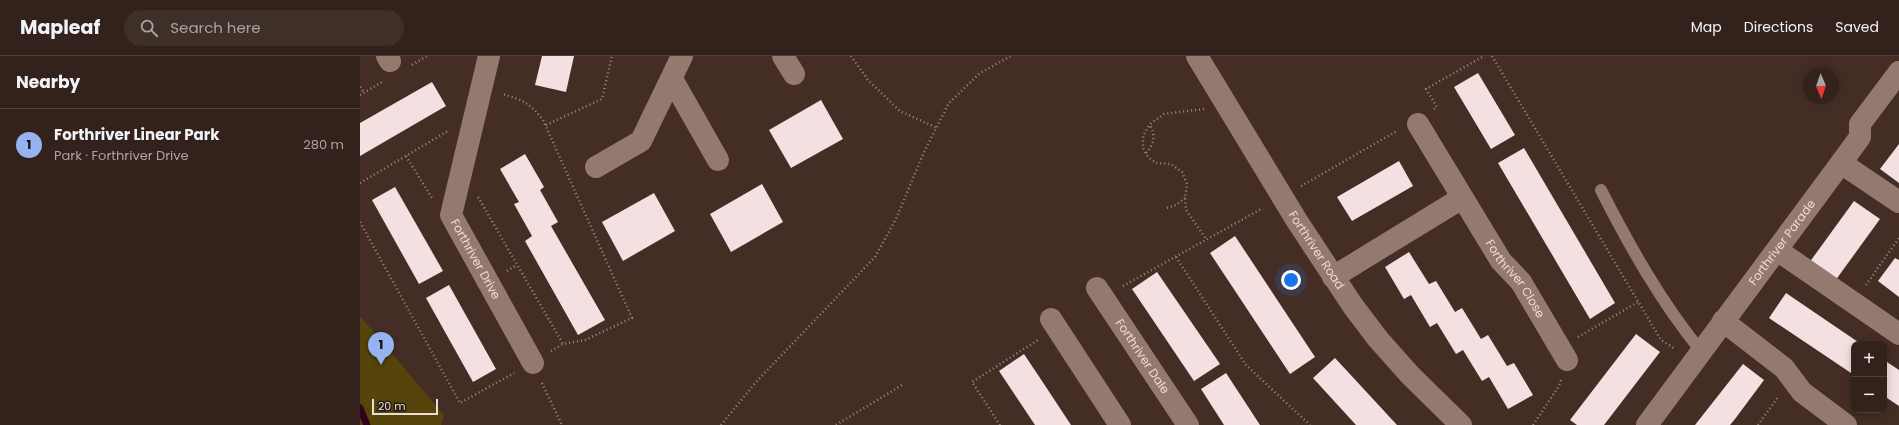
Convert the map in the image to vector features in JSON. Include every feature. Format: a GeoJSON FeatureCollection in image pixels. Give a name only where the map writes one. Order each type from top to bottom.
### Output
{"type":"FeatureCollection","features":[{"type":"Feature","properties":{"kind":"street","name":"Forthriver Drive"},"geometry":{"type":"LineString","coordinates":[[489,56],[451,215],[533,362]]}},
{"type":"Feature","properties":{"kind":"street"},"geometry":{"type":"LineString","coordinates":[[596,167],[641,141],[682,56]]}},
{"type":"Feature","properties":{"kind":"street"},"geometry":{"type":"LineString","coordinates":[[783,56],[794,74]]}},
{"type":"Feature","properties":{"kind":"street","name":"Forthriver Road"},"geometry":{"type":"LineString","coordinates":[[1197,56],[1332,277],[1384,345],[1410,375],[1461,425]]}},
{"type":"Feature","properties":{"kind":"street","name":"Forthriver Parade"},"geometry":{"type":"LineString","coordinates":[[1647,425],[1860,137],[1860,124],[1899,72]]}},
{"type":"Feature","properties":{"kind":"street"},"geometry":{"type":"LineString","coordinates":[[672,79],[718,160]]}},
{"type":"Feature","properties":{"kind":"street","name":"Forthriver Close"},"geometry":{"type":"LineString","coordinates":[[1417,121],[1501,261],[1521,282],[1564,354]]}},
{"type":"Feature","properties":{"kind":"street"},"geometry":{"type":"LineString","coordinates":[[1841,163],[1899,202]]}},
{"type":"Feature","properties":{"kind":"street"},"geometry":{"type":"LineString","coordinates":[[1332,277],[1462,198]]}},
{"type":"Feature","properties":{"kind":"street"},"geometry":{"type":"LineString","coordinates":[[1776,250],[1899,334]]}},
{"type":"Feature","properties":{"kind":"street","name":"Forthriver Dale"},"geometry":{"type":"LineString","coordinates":[[1100,292],[1188,425]]}},
{"type":"Feature","properties":{"kind":"street"},"geometry":{"type":"LineString","coordinates":[[1723,321],[1784,368],[1802,392],[1846,425]]}},
{"type":"Feature","properties":{"kind":"street"},"geometry":{"type":"LineString","coordinates":[[1054,323],[1120,425]]}},
{"type":"Feature","properties":{"kind":"lane"},"geometry":{"type":"LineString","coordinates":[[1601,190],[1622,232],[1697,357]]}},
{"type":"Feature","properties":{"kind":"path"},"geometry":{"type":"LineString","coordinates":[[546,125],[602,99],[612,56]]}},
{"type":"Feature","properties":{"kind":"path"},"geometry":{"type":"LineString","coordinates":[[851,56],[868,80],[900,111],[937,128]]}},
{"type":"Feature","properties":{"kind":"path"},"geometry":{"type":"LineString","coordinates":[[721,425],[756,382],[875,257],[896,219],[924,152],[949,103],[980,73],[1011,56]]}},
{"type":"Feature","properties":{"kind":"path"},"geometry":{"type":"LineString","coordinates":[[1282,197],[1417,121],[1437,107],[1426,89],[1484,56]]}},
{"type":"Feature","properties":{"kind":"path"},"geometry":{"type":"LineString","coordinates":[[1492,56],[1661,340],[1697,357]]}},
{"type":"Feature","properties":{"kind":"path"},"geometry":{"type":"LineString","coordinates":[[360,86],[364,93]]}},
{"type":"Feature","properties":{"kind":"path"},"geometry":{"type":"LineString","coordinates":[[462,168],[563,344],[585,340],[632,318],[546,125],[534,107],[522,99],[516,98]]}},
{"type":"Feature","properties":{"kind":"path"},"geometry":{"type":"LineString","coordinates":[[1206,239],[1186,210],[1185,198],[1187,184],[1182,172],[1170,164],[1156,163],[1148,157],[1143,148],[1143,136],[1150,124],[1164,114],[1188,112],[1226,104]]}},
{"type":"Feature","properties":{"kind":"path"},"geometry":{"type":"LineString","coordinates":[[360,183],[475,115]]}},
{"type":"Feature","properties":{"kind":"path"},"geometry":{"type":"LineString","coordinates":[[1146,153],[1154,142],[1154,132],[1150,124]]}},
{"type":"Feature","properties":{"kind":"path"},"geometry":{"type":"LineString","coordinates":[[406,156],[435,205],[451,215]]}},
{"type":"Feature","properties":{"kind":"path"},"geometry":{"type":"LineString","coordinates":[[1167,208],[1176,205],[1185,198]]}},
{"type":"Feature","properties":{"kind":"path"},"geometry":{"type":"LineString","coordinates":[[1100,292],[1176,257],[1242,219]]}},
{"type":"Feature","properties":{"kind":"path"},"geometry":{"type":"LineString","coordinates":[[360,222],[460,403],[533,362],[562,425]]}},
{"type":"Feature","properties":{"kind":"path"},"geometry":{"type":"LineString","coordinates":[[1853,303],[1899,238]]}},
{"type":"Feature","properties":{"kind":"path"},"geometry":{"type":"LineString","coordinates":[[1176,257],[1246,365],[1310,425]]}},
{"type":"Feature","properties":{"kind":"path"},"geometry":{"type":"LineString","coordinates":[[507,271],[517,265]]}},
{"type":"Feature","properties":{"kind":"path"},"geometry":{"type":"LineString","coordinates":[[1533,425],[1559,386],[1564,354],[1638,302]]}},
{"type":"Feature","properties":{"kind":"path"},"geometry":{"type":"LineString","coordinates":[[1000,425],[972,382],[1054,323]]}},
{"type":"Feature","properties":{"kind":"path"},"geometry":{"type":"LineString","coordinates":[[1758,425],[1792,379]]}},
{"type":"Feature","properties":{"kind":"path"},"geometry":{"type":"LineString","coordinates":[[836,425],[902,385]]}},
{"type":"Feature","properties":{"kind":"shaded area"},"geometry":{"type":"Polygon","coordinates":[[[360,316],[444,415],[441,425],[360,425],[360,316]]]}},
{"type":"Feature","properties":{"kind":"building"},"geometry":{"type":"Polygon","coordinates":[[[542,56],[574,56],[566,92],[535,85],[542,56]]]}},
{"type":"Feature","properties":{"kind":"building"},"geometry":{"type":"Polygon","coordinates":[[[1478,73],[1515,135],[1491,149],[1454,87],[1478,73]]]}},
{"type":"Feature","properties":{"kind":"building"},"geometry":{"type":"Polygon","coordinates":[[[432,82],[446,106],[360,156],[360,123],[432,82]]]}},
{"type":"Feature","properties":{"kind":"building"},"geometry":{"type":"Polygon","coordinates":[[[821,100],[843,139],[791,168],[769,130],[821,100]]]}},
{"type":"Feature","properties":{"kind":"building"},"geometry":{"type":"Polygon","coordinates":[[[1899,144],[1899,183],[1880,169],[1899,144]]]}},
{"type":"Feature","properties":{"kind":"building"},"geometry":{"type":"Polygon","coordinates":[[[1524,148],[1615,303],[1590,319],[1498,163],[1524,148]]]}},
{"type":"Feature","properties":{"kind":"building"},"geometry":{"type":"Polygon","coordinates":[[[525,154],[544,187],[540,190],[558,222],[551,226],[605,320],[578,335],[525,241],[532,236],[514,204],[519,202],[500,169],[525,154]]]}},
{"type":"Feature","properties":{"kind":"building"},"geometry":{"type":"Polygon","coordinates":[[[1399,161],[1413,186],[1352,221],[1337,197],[1399,161]]]}},
{"type":"Feature","properties":{"kind":"building"},"geometry":{"type":"Polygon","coordinates":[[[762,184],[783,222],[731,252],[710,214],[762,184]]]}},
{"type":"Feature","properties":{"kind":"building"},"geometry":{"type":"Polygon","coordinates":[[[395,187],[443,271],[419,284],[372,200],[395,187]]]}},
{"type":"Feature","properties":{"kind":"building"},"geometry":{"type":"Polygon","coordinates":[[[654,193],[675,231],[623,261],[602,222],[654,193]]]}},
{"type":"Feature","properties":{"kind":"building"},"geometry":{"type":"Polygon","coordinates":[[[1854,201],[1880,219],[1835,281],[1809,263],[1854,201]]]}},
{"type":"Feature","properties":{"kind":"building"},"geometry":{"type":"Polygon","coordinates":[[[1235,236],[1315,357],[1290,374],[1210,253],[1235,236]]]}},
{"type":"Feature","properties":{"kind":"building"},"geometry":{"type":"Polygon","coordinates":[[[1409,252],[1429,284],[1436,281],[1455,312],[1462,308],[1481,339],[1488,335],[1507,366],[1514,363],[1533,395],[1508,409],[1489,377],[1482,381],[1463,350],[1456,354],[1437,323],[1430,327],[1411,295],[1404,299],[1385,267],[1409,252]]]}},
{"type":"Feature","properties":{"kind":"building"},"geometry":{"type":"Polygon","coordinates":[[[1895,258],[1899,260],[1899,297],[1878,281],[1895,258]]]}},
{"type":"Feature","properties":{"kind":"building"},"geometry":{"type":"Polygon","coordinates":[[[1157,272],[1220,364],[1194,381],[1132,289],[1157,272]]]}},
{"type":"Feature","properties":{"kind":"building"},"geometry":{"type":"Polygon","coordinates":[[[449,285],[496,369],[473,382],[426,298],[449,285]]]}},
{"type":"Feature","properties":{"kind":"building"},"geometry":{"type":"Polygon","coordinates":[[[1786,293],[1857,341],[1851,341],[1851,373],[1769,318],[1786,293]]]}},
{"type":"Feature","properties":{"kind":"building"},"geometry":{"type":"Polygon","coordinates":[[[1636,334],[1660,352],[1604,425],[1577,425],[1570,420],[1636,334]]]}},
{"type":"Feature","properties":{"kind":"building"},"geometry":{"type":"Polygon","coordinates":[[[1024,354],[1071,425],[1035,425],[999,371],[1024,354]]]}},
{"type":"Feature","properties":{"kind":"building"},"geometry":{"type":"Polygon","coordinates":[[[1335,358],[1397,425],[1356,425],[1313,378],[1335,358]]]}},
{"type":"Feature","properties":{"kind":"building"},"geometry":{"type":"Polygon","coordinates":[[[1887,362],[1899,370],[1899,406],[1887,398],[1887,362]]]}},
{"type":"Feature","properties":{"kind":"building"},"geometry":{"type":"Polygon","coordinates":[[[1743,364],[1764,380],[1735,419],[1730,425],[1695,425],[1743,364]]]}},
{"type":"Feature","properties":{"kind":"building"},"geometry":{"type":"Polygon","coordinates":[[[1226,373],[1260,425],[1224,425],[1201,389],[1226,373]]]}},
{"type":"Feature","properties":{"kind":"waterway"},"geometry":{"type":"LineString","coordinates":[[360,408],[367,425]]}},
{"type":"Feature","properties":{"kind":"place","name":"Forthriver Linear Park"},"geometry":{"type":"Point","coordinates":[381,365]}}]}
